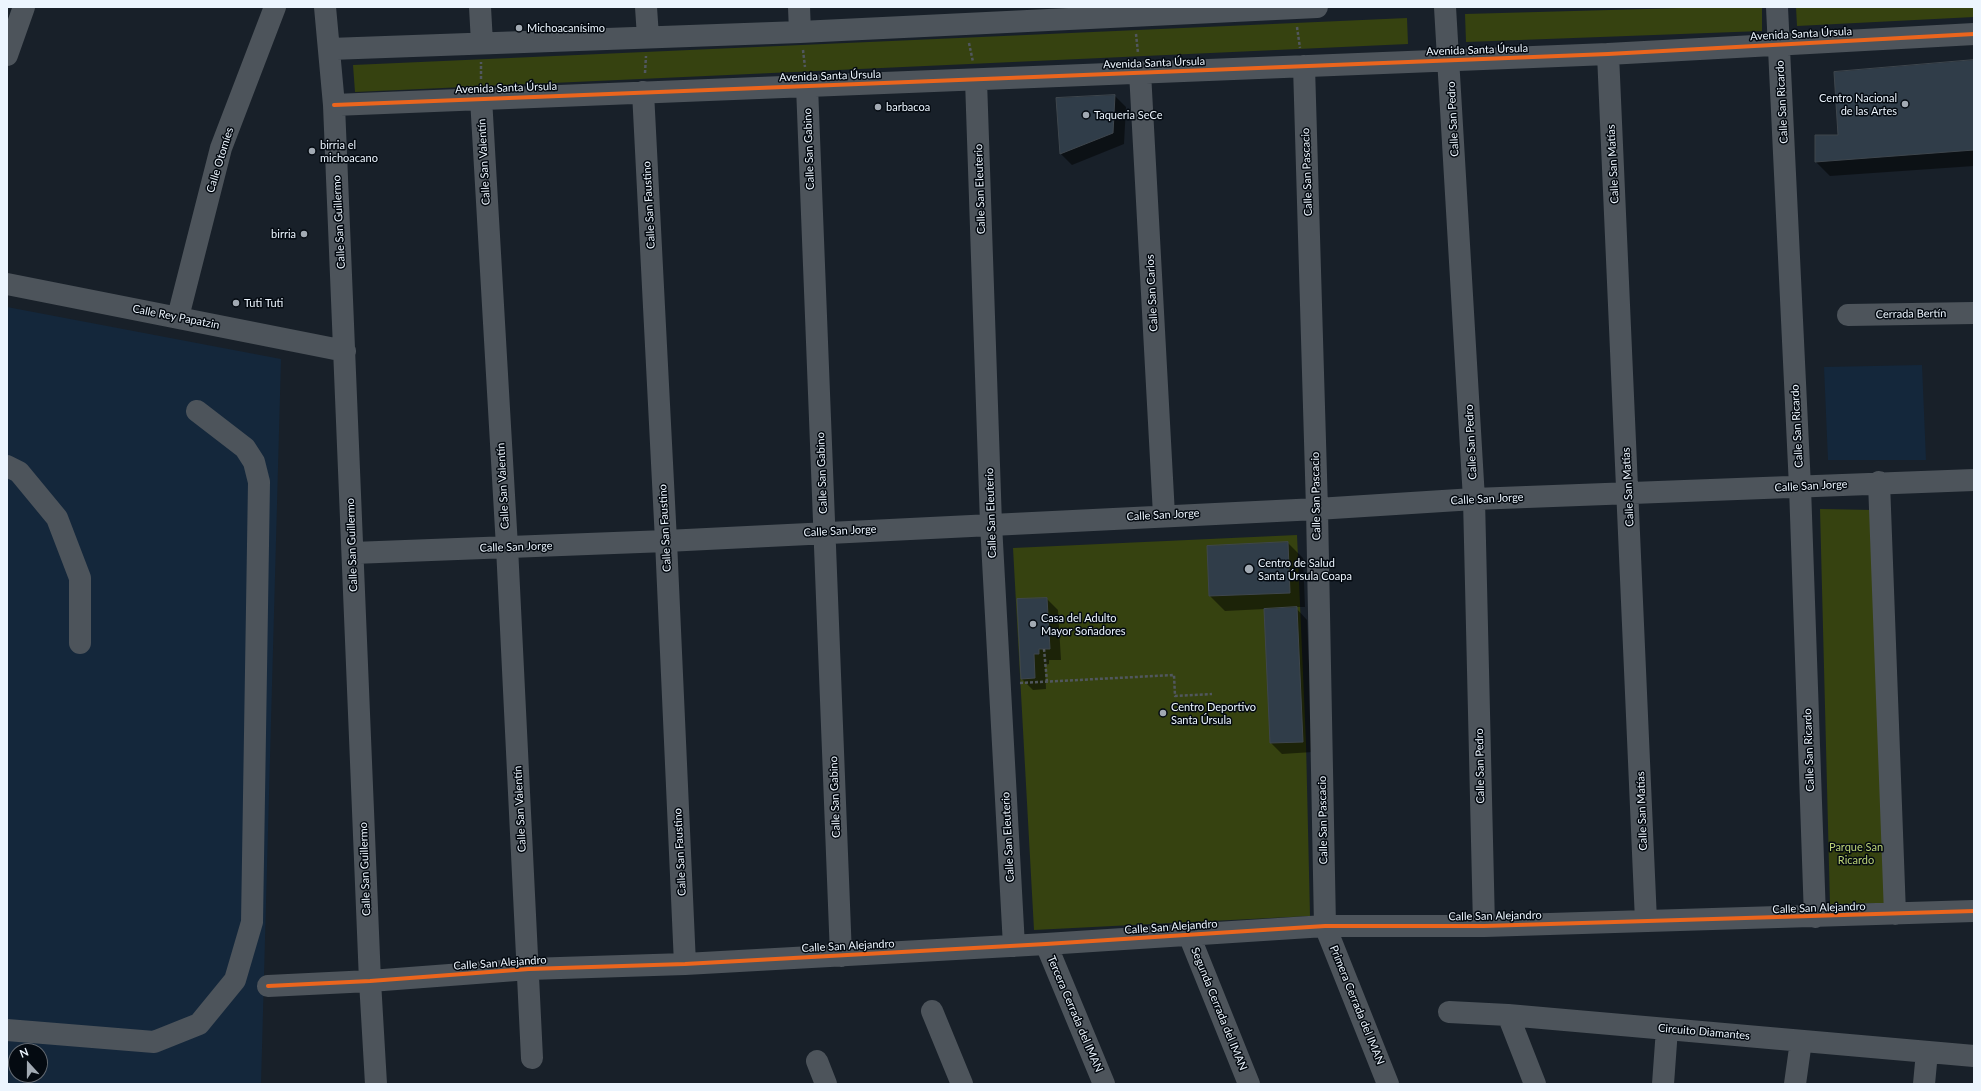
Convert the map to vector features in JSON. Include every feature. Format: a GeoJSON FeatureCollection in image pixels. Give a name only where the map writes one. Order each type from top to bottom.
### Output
{"type":"FeatureCollection","features":[{"type":"Feature","properties":{"kind":"street"},"geometry":{"type":"LineString","coordinates":[[7,55],[24,7]]}},
{"type":"Feature","properties":{"kind":"street","name":"Calle Otomíes"},"geometry":{"type":"LineString","coordinates":[[178,317],[221,148],[275,7]]}},
{"type":"Feature","properties":{"kind":"street","name":"Calle San Guillermo"},"geometry":{"type":"LineString","coordinates":[[326,7],[334,104],[370,981],[376,1084]]}},
{"type":"Feature","properties":{"kind":"street"},"geometry":{"type":"LineString","coordinates":[[480,7],[482,43]]}},
{"type":"Feature","properties":{"kind":"street"},"geometry":{"type":"LineString","coordinates":[[646,7],[648,38]]}},
{"type":"Feature","properties":{"kind":"street"},"geometry":{"type":"LineString","coordinates":[[799,7],[800,32]]}},
{"type":"Feature","properties":{"kind":"street"},"geometry":{"type":"LineString","coordinates":[[330,49],[800,32],[965,15],[1317,7]]}},
{"type":"Feature","properties":{"kind":"street","name":"Calle San Pedro"},"geometry":{"type":"LineString","coordinates":[[1445,7],[1450,60],[1474,499],[1484,926]]}},
{"type":"Feature","properties":{"kind":"street","name":"Calle San Ricardo"},"geometry":{"type":"LineString","coordinates":[[1777,7],[1800,487],[1815,917]]}},
{"type":"Feature","properties":{"kind":"street","name":"Avenida Santa Úrsula"},"geometry":{"type":"LineString","coordinates":[[334,104],[1608,54],[1974,34]]}},
{"type":"Feature","properties":{"kind":"street","name":"Calle San Matías"},"geometry":{"type":"LineString","coordinates":[[1608,54],[1646,921]]}},
{"type":"Feature","properties":{"kind":"street","name":"Calle San Pascacio"},"geometry":{"type":"LineString","coordinates":[[1304,66],[1317,509],[1325,926]]}},
{"type":"Feature","properties":{"kind":"street","name":"Calle San Carlos"},"geometry":{"type":"LineString","coordinates":[[1140,72],[1164,515]]}},
{"type":"Feature","properties":{"kind":"street","name":"Calle San Eleuterio"},"geometry":{"type":"LineString","coordinates":[[976,80],[991,524],[1014,946]]}},
{"type":"Feature","properties":{"kind":"street","name":"Calle San Gabino"},"geometry":{"type":"LineString","coordinates":[[807,86],[841,956]]}},
{"type":"Feature","properties":{"kind":"street","name":"Calle San Faustino"},"geometry":{"type":"LineString","coordinates":[[643,92],[666,541],[685,964]]}},
{"type":"Feature","properties":{"kind":"street","name":"Calle San Valentín"},"geometry":{"type":"LineString","coordinates":[[480,98],[507,547],[532,1058]]}},
{"type":"Feature","properties":{"kind":"street","name":"Calle Rey Papatzin"},"geometry":{"type":"LineString","coordinates":[[7,284],[345,351]]}},
{"type":"Feature","properties":{"kind":"street","name":"Cerrada Bertín"},"geometry":{"type":"LineString","coordinates":[[1848,315],[1974,313]]}},
{"type":"Feature","properties":{"kind":"street"},"geometry":{"type":"LineString","coordinates":[[7,1030],[154,1042],[199,1024],[235,980],[252,922],[259,482],[254,462],[245,448],[197,411]]}},
{"type":"Feature","properties":{"kind":"street"},"geometry":{"type":"LineString","coordinates":[[7,466],[18,472],[57,518],[80,578],[80,643]]}},
{"type":"Feature","properties":{"kind":"street","name":"Calle San Jorge"},"geometry":{"type":"LineString","coordinates":[[353,553],[666,541],[1164,515],[1317,509],[1474,499],[1800,487],[1879,482],[1974,480]]}},
{"type":"Feature","properties":{"kind":"street"},"geometry":{"type":"LineString","coordinates":[[1879,482],[1895,914]]}},
{"type":"Feature","properties":{"kind":"street","name":"Calle San Alejandro"},"geometry":{"type":"LineString","coordinates":[[268,986],[370,981],[528,969],[685,964],[841,956],[1325,926],[1484,926],[1974,911]]}},
{"type":"Feature","properties":{"kind":"street","name":"Primera Cerrada del IMAN"},"geometry":{"type":"LineString","coordinates":[[1325,926],[1388,1084]]}},
{"type":"Feature","properties":{"kind":"street","name":"Segunda Cerrada del IMAN"},"geometry":{"type":"LineString","coordinates":[[1189,935],[1248,1084]]}},
{"type":"Feature","properties":{"kind":"street","name":"Tercera Cerrada del IMAN"},"geometry":{"type":"LineString","coordinates":[[1046,944],[1104,1084]]}},
{"type":"Feature","properties":{"kind":"street"},"geometry":{"type":"LineString","coordinates":[[932,1010],[962,1084]]}},
{"type":"Feature","properties":{"kind":"street","name":"Circuito Diamantes"},"geometry":{"type":"LineString","coordinates":[[1450,1012],[1508,1015],[1974,1056]]}},
{"type":"Feature","properties":{"kind":"street"},"geometry":{"type":"LineString","coordinates":[[1508,1015],[1535,1084]]}},
{"type":"Feature","properties":{"kind":"street"},"geometry":{"type":"LineString","coordinates":[[1663,1084],[1667,1029]]}},
{"type":"Feature","properties":{"kind":"street"},"geometry":{"type":"LineString","coordinates":[[1795,1084],[1801,1041]]}},
{"type":"Feature","properties":{"kind":"street"},"geometry":{"type":"LineString","coordinates":[[1924,1084],[1927,1052]]}},
{"type":"Feature","properties":{"kind":"street"},"geometry":{"type":"LineString","coordinates":[[817,1061],[826,1084]]}},
{"type":"Feature","properties":{"kind":"path"},"geometry":{"type":"LineString","coordinates":[[1293,7],[1304,66]]}},
{"type":"Feature","properties":{"kind":"path"},"geometry":{"type":"LineString","coordinates":[[1134,12],[1140,72]]}},
{"type":"Feature","properties":{"kind":"path"},"geometry":{"type":"LineString","coordinates":[[965,15],[976,80]]}},
{"type":"Feature","properties":{"kind":"path"},"geometry":{"type":"LineString","coordinates":[[800,32],[807,86]]}},
{"type":"Feature","properties":{"kind":"path"},"geometry":{"type":"LineString","coordinates":[[643,92],[648,38]]}},
{"type":"Feature","properties":{"kind":"path"},"geometry":{"type":"LineString","coordinates":[[480,98],[482,43]]}},
{"type":"Feature","properties":{"kind":"path"},"geometry":{"type":"LineString","coordinates":[[1044,649],[1047,682]]}},
{"type":"Feature","properties":{"kind":"path"},"geometry":{"type":"LineString","coordinates":[[1020,683],[1174,675],[1175,696],[1212,694]]}},
{"type":"Feature","properties":{"kind":"shaded area"},"geometry":{"type":"Polygon","coordinates":[[[7,307],[281,359],[261,1084],[7,1084],[7,307]]]}},
{"type":"Feature","properties":{"kind":"shaded area"},"geometry":{"type":"Polygon","coordinates":[[[1922,365],[1926,460],[1828,460],[1824,367],[1922,365]]]}},
{"type":"Feature","properties":{"kind":"green space"},"geometry":{"type":"Polygon","coordinates":[[[1762,7],[1762,31],[1466,42],[1465,14],[1762,7]]]}},
{"type":"Feature","properties":{"kind":"green space"},"geometry":{"type":"Polygon","coordinates":[[[1796,7],[1974,7],[1974,17],[1797,26],[1796,7]]]}},
{"type":"Feature","properties":{"kind":"green space"},"geometry":{"type":"Polygon","coordinates":[[[1407,18],[1408,44],[355,92],[353,65],[1407,18]]]}},
{"type":"Feature","properties":{"kind":"green space","name":"Parque San Ricardo"},"geometry":{"type":"Polygon","coordinates":[[[1820,509],[1874,510],[1885,903],[1830,905],[1820,509]]]}},
{"type":"Feature","properties":{"kind":"green space","name":"Centro Deportivo Santa Úrsula"},"geometry":{"type":"Polygon","coordinates":[[[1297,535],[1306,743],[1310,916],[1034,930],[1013,548],[1297,535]]]}},
{"type":"Feature","properties":{"kind":"building","name":"Centro Nacional de las Artes"},"geometry":{"type":"Polygon","coordinates":[[[1974,60],[1974,150],[1815,162],[1815,135],[1838,135],[1834,72],[1974,60]]]}},
{"type":"Feature","properties":{"kind":"building","name":"Taqueria SeCe"},"geometry":{"type":"Polygon","coordinates":[[[1115,95],[1113,133],[1060,154],[1056,98],[1115,95]]]}},
{"type":"Feature","properties":{"kind":"building","name":"Centro de Salud Santa Úrsula Coapa"},"geometry":{"type":"Polygon","coordinates":[[[1288,542],[1290,593],[1209,596],[1207,546],[1288,542]]]}},
{"type":"Feature","properties":{"kind":"building","name":"Casa del Adulto Mayor Soñadores"},"geometry":{"type":"Polygon","coordinates":[[[1047,598],[1050,649],[1039,649],[1039,654],[1034,654],[1035,678],[1021,679],[1017,599],[1047,598]]]}},
{"type":"Feature","properties":{"kind":"building"},"geometry":{"type":"Polygon","coordinates":[[[1297,607],[1303,742],[1270,743],[1264,609],[1297,607]]]}},
{"type":"Feature","properties":{"kind":"cycle path"},"geometry":{"type":"LineString","coordinates":[[334,105],[1608,54],[1974,34]]}},
{"type":"Feature","properties":{"kind":"cycle path"},"geometry":{"type":"LineString","coordinates":[[268,986],[370,981],[529,969],[685,964],[1046,944],[1325,926],[1484,926],[1974,911]]}},
{"type":"Feature","properties":{"kind":"place","name":"Michoacanísimo"},"geometry":{"type":"Point","coordinates":[519,28]}},
{"type":"Feature","properties":{"kind":"place","name":"Centro Nacional de las Artes"},"geometry":{"type":"Point","coordinates":[1905,104]}},
{"type":"Feature","properties":{"kind":"place","name":"barbacoa"},"geometry":{"type":"Point","coordinates":[878,107]}},
{"type":"Feature","properties":{"kind":"place","name":"Taqueria SeCe"},"geometry":{"type":"Point","coordinates":[1086,115]}},
{"type":"Feature","properties":{"kind":"place","name":"birria el michoacano"},"geometry":{"type":"Point","coordinates":[312,151]}},
{"type":"Feature","properties":{"kind":"place","name":"birria"},"geometry":{"type":"Point","coordinates":[304,234]}},
{"type":"Feature","properties":{"kind":"place","name":"Tuti Tuti"},"geometry":{"type":"Point","coordinates":[236,303]}},
{"type":"Feature","properties":{"kind":"place","name":"Centro de Salud Santa Úrsula Coapa"},"geometry":{"type":"Point","coordinates":[1249,569]}},
{"type":"Feature","properties":{"kind":"place","name":"Casa del Adulto Mayor Soñadores"},"geometry":{"type":"Point","coordinates":[1033,624]}},
{"type":"Feature","properties":{"kind":"place","name":"Centro Deportivo Santa Úrsula"},"geometry":{"type":"Point","coordinates":[1163,713]}}]}
